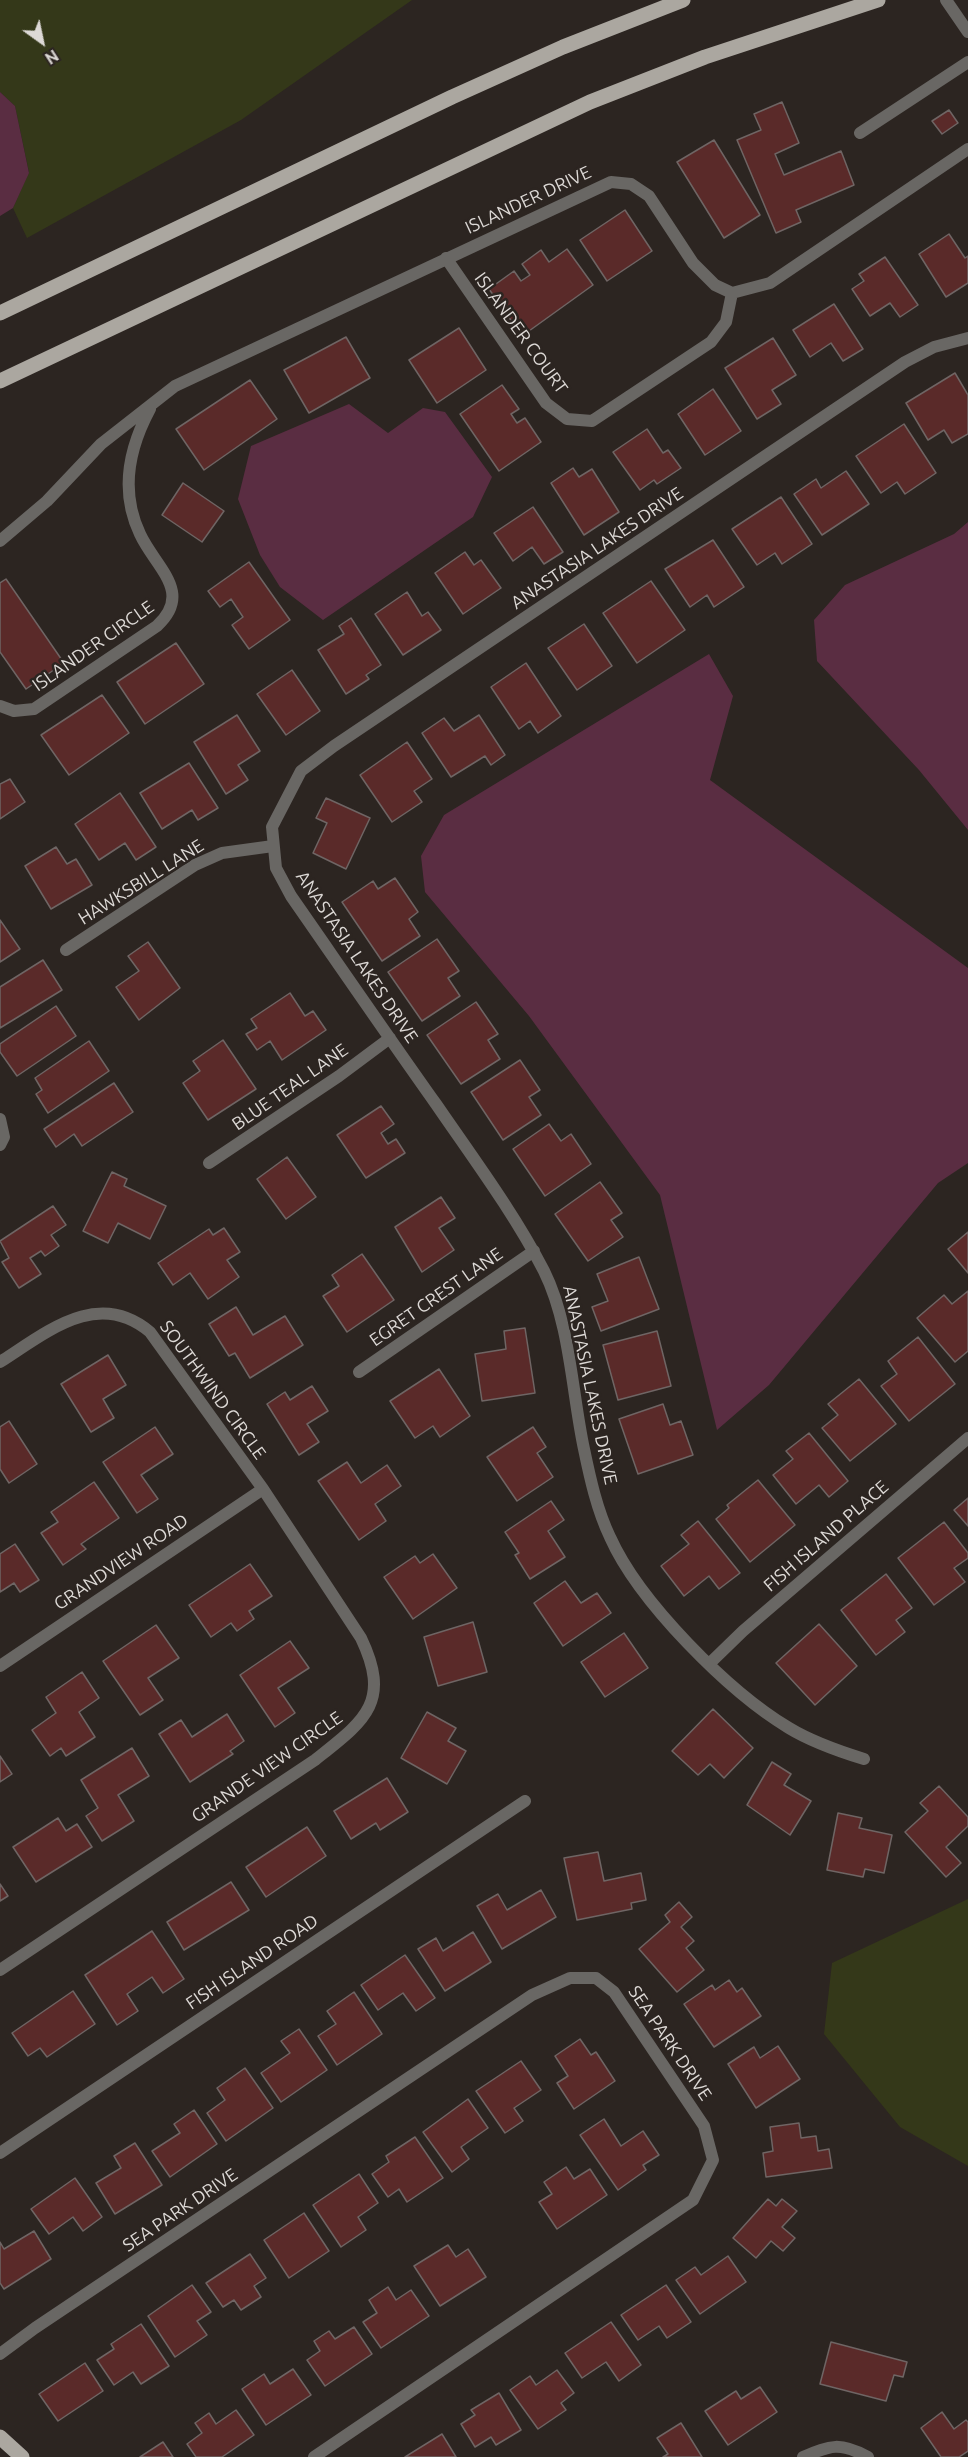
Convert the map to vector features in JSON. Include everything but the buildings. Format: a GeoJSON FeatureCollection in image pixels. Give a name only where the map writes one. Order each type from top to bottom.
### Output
{"type":"FeatureCollection","features":[{"type":"Feature","properties":{"kind":"main road"},"geometry":{"type":"LineString","coordinates":[[0,313],[452,97],[563,47],[683,0]]}},
{"type":"Feature","properties":{"kind":"main road"},"geometry":{"type":"LineString","coordinates":[[0,381],[590,102],[705,57],[878,0]]}},
{"type":"Feature","properties":{"kind":"main road"},"geometry":{"type":"LineString","coordinates":[[0,2437],[22,2457]]}},
{"type":"Feature","properties":{"kind":"street"},"geometry":{"type":"LineString","coordinates":[[946,0],[968,32]]}},
{"type":"Feature","properties":{"kind":"street"},"geometry":{"type":"LineString","coordinates":[[860,133],[968,62]]}},
{"type":"Feature","properties":{"kind":"street"},"geometry":{"type":"LineString","coordinates":[[732,293],[770,283],[968,149]]}},
{"type":"Feature","properties":{"kind":"street","name":"ISLANDER DRIVE"},"geometry":{"type":"LineString","coordinates":[[153,403],[175,386],[611,182],[632,184],[649,196],[693,263],[715,285],[732,293]]}},
{"type":"Feature","properties":{"kind":"street","name":"ISLANDER COURT"},"geometry":{"type":"LineString","coordinates":[[446,258],[546,403],[567,419],[592,421],[711,342],[726,322],[732,293]]}},
{"type":"Feature","properties":{"kind":"street","name":"ANASTASIA LAKES DRIVE"},"geometry":{"type":"LineString","coordinates":[[864,1759],[828,1748],[788,1728],[709,1664],[656,1608],[610,1538],[592,1485],[574,1380],[551,1285],[534,1251],[291,896],[276,868],[272,827],[301,771],[334,746],[905,362],[934,347],[968,338]]}},
{"type":"Feature","properties":{"kind":"street"},"geometry":{"type":"LineString","coordinates":[[0,541],[47,501],[101,444],[153,403]]}},
{"type":"Feature","properties":{"kind":"street","name":"ISLANDER CIRCLE"},"geometry":{"type":"LineString","coordinates":[[0,706],[14,711],[34,709],[157,626],[170,614],[174,596],[168,578],[139,534],[131,500],[128,463],[138,432],[153,403]]}},
{"type":"Feature","properties":{"kind":"street","name":"HAWKSBILL LANE"},"geometry":{"type":"LineString","coordinates":[[66,950],[195,866],[222,853],[273,846]]}},
{"type":"Feature","properties":{"kind":"street","name":"BLUE TEAL LANE"},"geometry":{"type":"LineString","coordinates":[[209,1163],[339,1076],[390,1038]]}},
{"type":"Feature","properties":{"kind":"street"},"geometry":{"type":"LineString","coordinates":[[0,1119],[4,1137],[0,1145]]}},
{"type":"Feature","properties":{"kind":"street","name":"EGRET CREST LANE"},"geometry":{"type":"LineString","coordinates":[[359,1372],[534,1251]]}},
{"type":"Feature","properties":{"kind":"street","name":"SOUTHWIND CIRCLE"},"geometry":{"type":"LineString","coordinates":[[0,1362],[63,1322],[100,1312],[134,1318],[150,1332],[179,1369],[263,1489]]}},
{"type":"Feature","properties":{"kind":"street","name":"FISH ISLAND PLACE"},"geometry":{"type":"LineString","coordinates":[[709,1664],[742,1631],[968,1438]]}},
{"type":"Feature","properties":{"kind":"street","name":"GRANDVIEW ROAD"},"geometry":{"type":"LineString","coordinates":[[0,1666],[263,1489]]}},
{"type":"Feature","properties":{"kind":"street","name":"GRANDE VIEW CIRCLE"},"geometry":{"type":"LineString","coordinates":[[0,1970],[315,1760],[358,1726],[375,1691],[373,1662],[361,1638],[263,1489]]}},
{"type":"Feature","properties":{"kind":"street","name":"FISH ISLAND ROAD"},"geometry":{"type":"LineString","coordinates":[[0,2153],[525,1801]]}},
{"type":"Feature","properties":{"kind":"street","name":"SEA PARK DRIVE"},"geometry":{"type":"LineString","coordinates":[[0,2354],[35,2328],[532,1995],[570,1978],[596,1978],[614,1992],[704,2126],[713,2160],[693,2200],[314,2457]]}},
{"type":"Feature","properties":{"kind":"street"},"geometry":{"type":"LineString","coordinates":[[802,2457],[828,2446],[849,2447],[868,2457]]}},
{"type":"Feature","properties":{"kind":"green space"},"geometry":{"type":"Polygon","coordinates":[[[0,0],[412,0],[241,120],[27,238],[13,208],[29,172],[15,106],[0,92],[0,0]]]}},
{"type":"Feature","properties":{"kind":"green space"},"geometry":{"type":"Polygon","coordinates":[[[968,1899],[968,2166],[900,2127],[824,2034],[832,1963],[968,1899]]]}},
{"type":"Feature","properties":{"kind":"shaded area"},"geometry":{"type":"Polygon","coordinates":[[[0,92],[15,106],[29,173],[13,208],[0,216],[0,92]]]}},
{"type":"Feature","properties":{"kind":"shaded area"},"geometry":{"type":"Polygon","coordinates":[[[349,404],[388,433],[423,408],[445,412],[492,477],[473,517],[323,620],[280,587],[260,555],[238,499],[251,446],[349,404]]]}},
{"type":"Feature","properties":{"kind":"shaded area"},"geometry":{"type":"Polygon","coordinates":[[[968,522],[968,830],[919,770],[817,661],[814,620],[845,585],[954,534],[968,522]]]}},
{"type":"Feature","properties":{"kind":"shaded area"},"geometry":{"type":"Polygon","coordinates":[[[709,654],[733,696],[710,780],[968,968],[968,1163],[938,1183],[769,1385],[717,1430],[660,1195],[529,1016],[425,892],[421,856],[444,815],[709,654]]]}}]}
